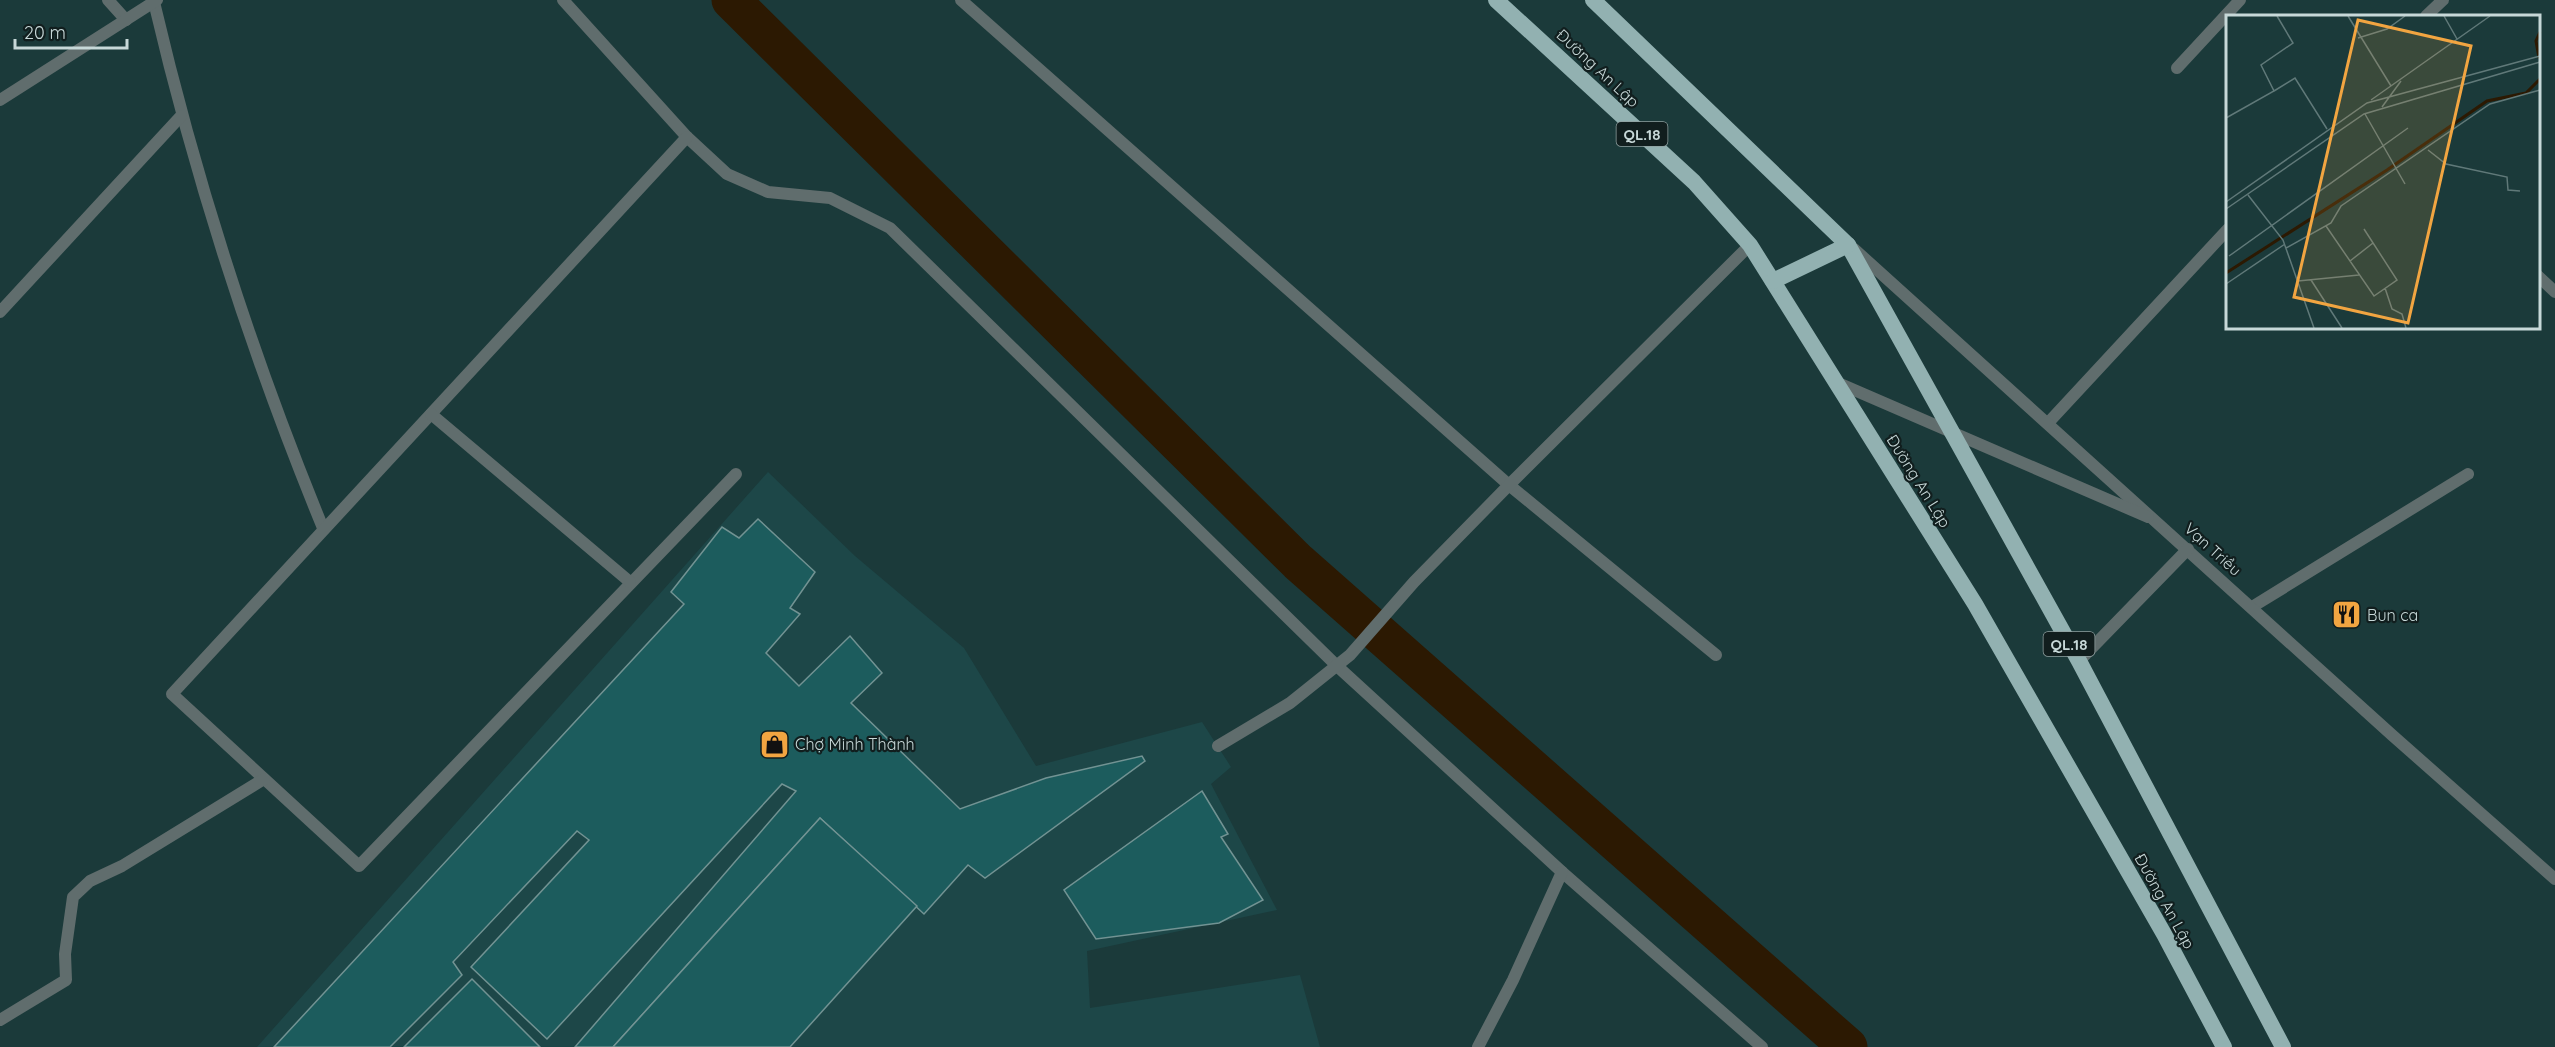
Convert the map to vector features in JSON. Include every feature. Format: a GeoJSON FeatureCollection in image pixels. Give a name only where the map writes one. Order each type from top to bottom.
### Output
{"type":"FeatureCollection","features":[{"type":"Feature","properties":{"kind":"highway","name":"Đường An Lập"},"geometry":{"type":"LineString","coordinates":[[1496,0],[1694,182],[1750,245],[1975,604],[2164,934],[2224,1047]]}},
{"type":"Feature","properties":{"kind":"highway","name":"QL.18"},"geometry":{"type":"LineString","coordinates":[[1593,0],[1848,245],[2079,661],[2283,1047]]}},
{"type":"Feature","properties":{"kind":"highway"},"geometry":{"type":"LineString","coordinates":[[1773,281],[1848,245]]}},
{"type":"Feature","properties":{"kind":"street"},"geometry":{"type":"LineString","coordinates":[[108,0],[126,20]]}},
{"type":"Feature","properties":{"kind":"street"},"geometry":{"type":"LineString","coordinates":[[563,0],[687,137],[727,174],[768,192],[830,198],[890,228],[1337,666],[1562,872],[1762,1047]]}},
{"type":"Feature","properties":{"kind":"street"},"geometry":{"type":"LineString","coordinates":[[961,0],[1509,485],[1716,655]]}},
{"type":"Feature","properties":{"kind":"street"},"geometry":{"type":"LineString","coordinates":[[2226,15],[2240,0]]}},
{"type":"Feature","properties":{"kind":"street"},"geometry":{"type":"LineString","coordinates":[[2427,15],[2443,0]]}},
{"type":"Feature","properties":{"kind":"street"},"geometry":{"type":"LineString","coordinates":[[0,100],[155,1],[181,116],[282,428],[323,528]]}},
{"type":"Feature","properties":{"kind":"street"},"geometry":{"type":"LineString","coordinates":[[2177,68],[2226,15]]}},
{"type":"Feature","properties":{"kind":"street"},"geometry":{"type":"LineString","coordinates":[[0,312],[181,116]]}},
{"type":"Feature","properties":{"kind":"street"},"geometry":{"type":"LineString","coordinates":[[687,137],[323,528],[172,694],[359,866],[736,474]]}},
{"type":"Feature","properties":{"kind":"street"},"geometry":{"type":"LineString","coordinates":[[2048,423],[2226,230]]}},
{"type":"Feature","properties":{"kind":"street"},"geometry":{"type":"LineString","coordinates":[[1218,746],[1290,703],[1350,655],[1414,582],[1750,245]]}},
{"type":"Feature","properties":{"kind":"street","name":"Vạn Triều"},"geometry":{"type":"LineString","coordinates":[[1848,245],[2555,879]]}},
{"type":"Feature","properties":{"kind":"street"},"geometry":{"type":"LineString","coordinates":[[2540,278],[2555,292]]}},
{"type":"Feature","properties":{"kind":"street"},"geometry":{"type":"LineString","coordinates":[[1838,383],[2157,521]]}},
{"type":"Feature","properties":{"kind":"street"},"geometry":{"type":"LineString","coordinates":[[431,414],[630,582]]}},
{"type":"Feature","properties":{"kind":"street"},"geometry":{"type":"LineString","coordinates":[[2252,607],[2468,474]]}},
{"type":"Feature","properties":{"kind":"street"},"geometry":{"type":"LineString","coordinates":[[2079,661],[2188,549]]}},
{"type":"Feature","properties":{"kind":"street"},"geometry":{"type":"LineString","coordinates":[[0,1020],[66,980],[65,954],[73,897],[90,881],[122,866],[264,779]]}},
{"type":"Feature","properties":{"kind":"street"},"geometry":{"type":"LineString","coordinates":[[1478,1047],[1513,980],[1562,872]]}},
{"type":"Feature","properties":{"kind":"shaded area","name":"Chợ Minh Thành"},"geometry":{"type":"Polygon","coordinates":[[[768,472],[855,556],[964,648],[1036,766],[1202,722],[1231,767],[1211,784],[1277,910],[1087,951],[1090,1008],[1300,975],[1320,1047],[257,1047],[768,472]]]}},
{"type":"Feature","properties":{"kind":"building"},"geometry":{"type":"Polygon","coordinates":[[[758,519],[815,572],[790,608],[800,614],[766,653],[799,686],[850,636],[882,673],[851,703],[960,809],[1046,778],[1142,756],[1145,761],[985,878],[968,865],[924,914],[820,818],[613,1047],[575,1047],[796,791],[782,784],[547,1039],[471,967],[589,840],[577,831],[453,962],[462,975],[390,1047],[274,1047],[684,604],[671,592],[722,527],[739,538],[758,519]]]}},
{"type":"Feature","properties":{"kind":"building"},"geometry":{"type":"Polygon","coordinates":[[[1202,791],[1228,834],[1221,837],[1263,900],[1219,923],[1096,939],[1064,890],[1202,791]]]}},
{"type":"Feature","properties":{"kind":"building"},"geometry":{"type":"Polygon","coordinates":[[[820,818],[917,906],[790,1047],[613,1047],[820,818]]]}},
{"type":"Feature","properties":{"kind":"building"},"geometry":{"type":"Polygon","coordinates":[[[472,979],[540,1047],[404,1047],[472,979]]]}},
{"type":"Feature","properties":{"kind":"waterway"},"geometry":{"type":"LineString","coordinates":[[731,0],[1298,562],[1848,1047]]}},
{"type":"Feature","properties":{"kind":"place","name":"Bun ca"},"geometry":{"type":"Point","coordinates":[2346,615]}},
{"type":"Feature","properties":{"kind":"place","name":"Chợ Minh Thành"},"geometry":{"type":"Point","coordinates":[774,744]}}]}
